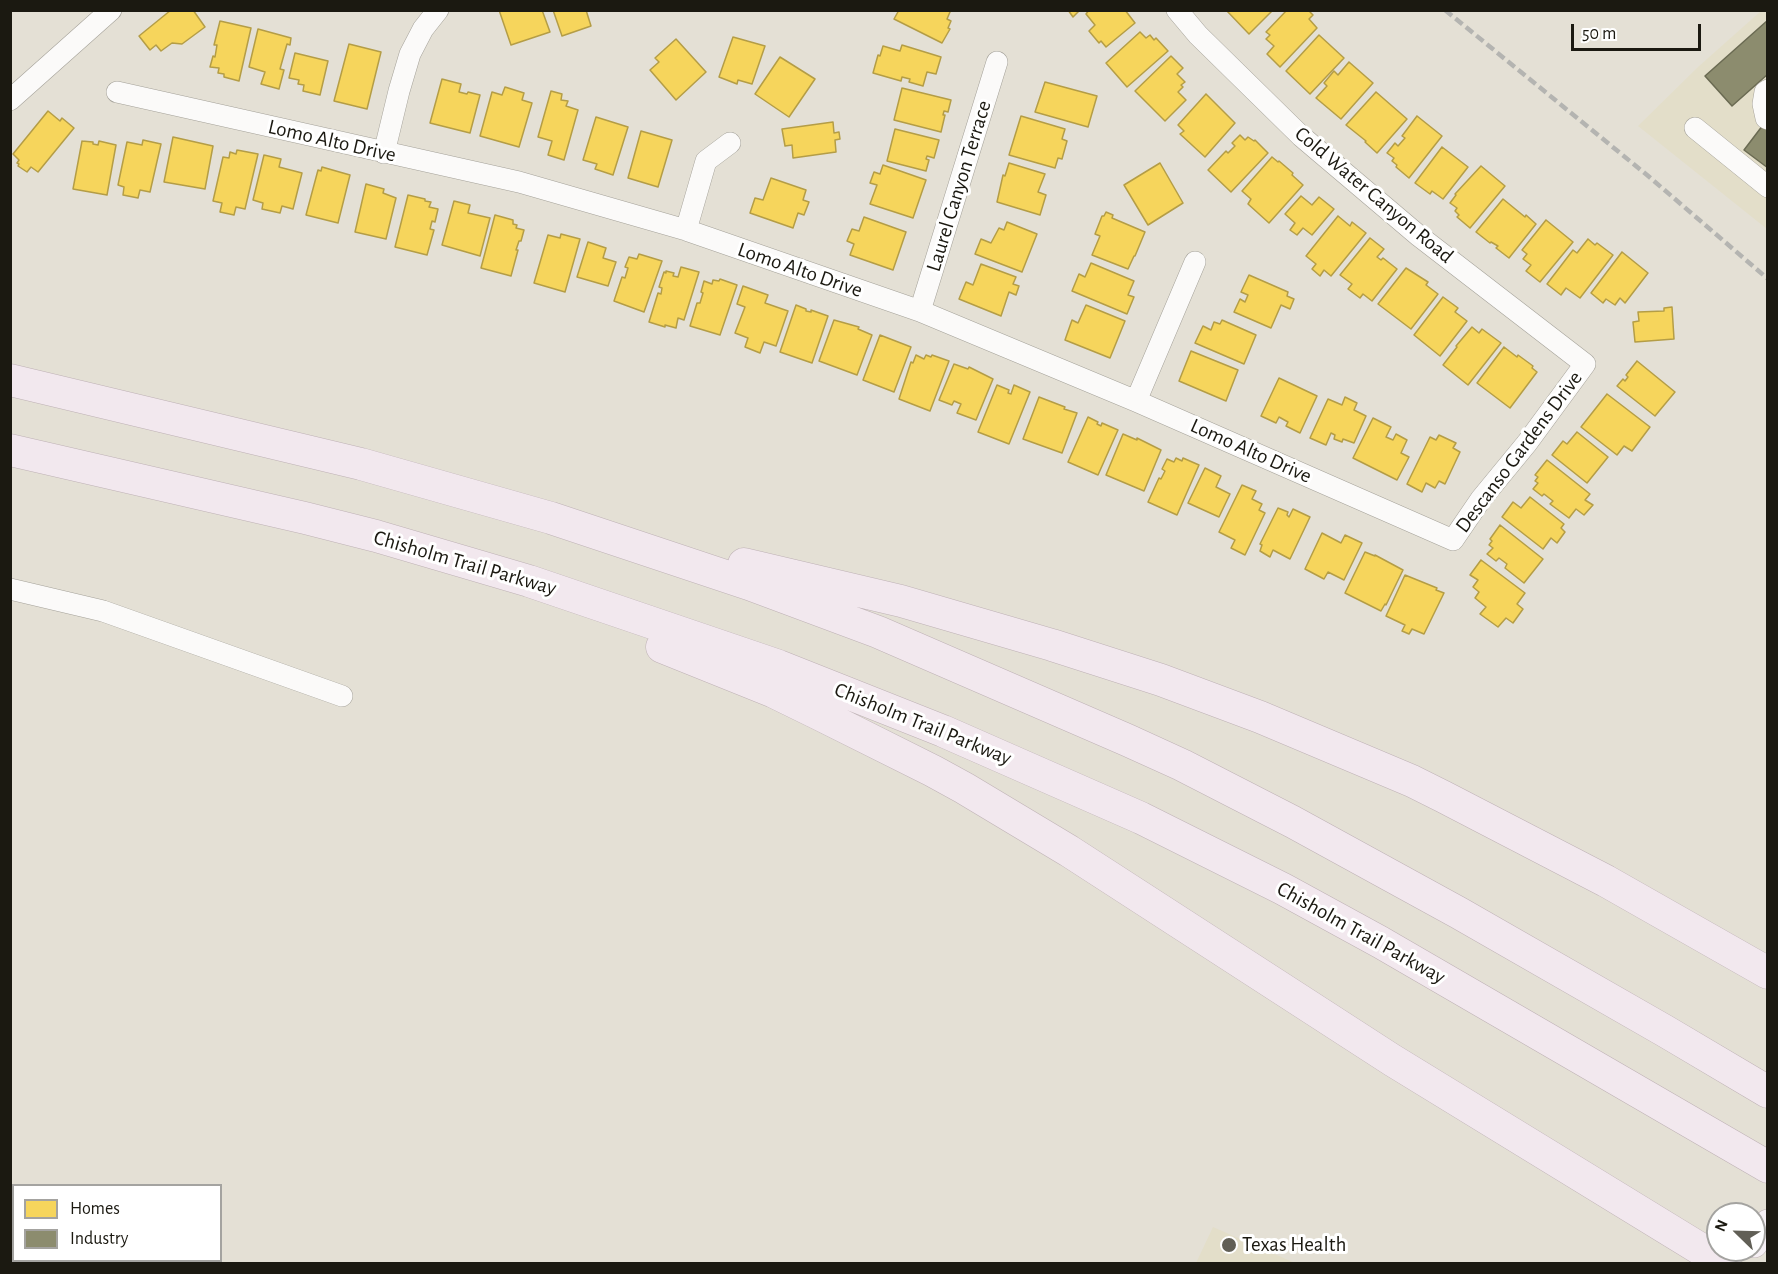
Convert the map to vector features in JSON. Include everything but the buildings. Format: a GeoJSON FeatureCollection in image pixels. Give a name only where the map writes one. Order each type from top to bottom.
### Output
{"type":"FeatureCollection","features":[{"type":"Feature","properties":{"kind":"highway"},"geometry":{"type":"LineString","coordinates":[[10,380],[361,464],[551,518],[901,601],[1161,680],[1230,705],[1444,797],[1606,881],[1767,973]]}},
{"type":"Feature","properties":{"kind":"highway","name":"Chisholm Trail Parkway"},"geometry":{"type":"LineString","coordinates":[[10,450],[262,507],[376,536],[572,595],[779,666],[944,731],[1101,800],[1283,889],[1597,1067],[1767,1167]]}},
{"type":"Feature","properties":{"kind":"highway"},"geometry":{"type":"LineString","coordinates":[[551,518],[748,584],[867,628],[1058,709],[1182,765],[1383,871],[1665,1031],[1767,1092]]}},
{"type":"Feature","properties":{"kind":"highway"},"geometry":{"type":"LineString","coordinates":[[376,536],[774,692],[933,771],[1062,846],[1392,1060],[1706,1234]]}},
{"type":"Feature","properties":{"kind":"street"},"geometry":{"type":"LineString","coordinates":[[10,100],[111,10]]}},
{"type":"Feature","properties":{"kind":"street"},"geometry":{"type":"LineString","coordinates":[[384,153],[410,54],[423,29],[438,10]]}},
{"type":"Feature","properties":{"kind":"street","name":"Cold Water Canyon Road"},"geometry":{"type":"LineString","coordinates":[[1177,10],[1198,35],[1301,136],[1419,237],[1585,364]]}},
{"type":"Feature","properties":{"kind":"street","name":"Laurel Canyon Terrace"},"geometry":{"type":"LineString","coordinates":[[920,311],[997,62]]}},
{"type":"Feature","properties":{"kind":"street"},"geometry":{"type":"LineString","coordinates":[[1767,90],[1763,104],[1767,119]]}},
{"type":"Feature","properties":{"kind":"street","name":"Lomo Alto Drive"},"geometry":{"type":"LineString","coordinates":[[117,92],[519,182],[686,230],[920,311],[1136,401],[1452,540]]}},
{"type":"Feature","properties":{"kind":"street"},"geometry":{"type":"LineString","coordinates":[[1695,128],[1767,188]]}},
{"type":"Feature","properties":{"kind":"street"},"geometry":{"type":"LineString","coordinates":[[686,230],[706,161],[730,143]]}},
{"type":"Feature","properties":{"kind":"street"},"geometry":{"type":"LineString","coordinates":[[1136,401],[1195,262]]}},
{"type":"Feature","properties":{"kind":"street","name":"Descanso Gardens Drive"},"geometry":{"type":"LineString","coordinates":[[1452,540],[1585,364]]}},
{"type":"Feature","properties":{"kind":"street"},"geometry":{"type":"LineString","coordinates":[[10,589],[103,611],[342,696]]}},
{"type":"Feature","properties":{"kind":"shaded area"},"geometry":{"type":"Polygon","coordinates":[[[1761,11],[1767,11],[1767,229],[1638,126],[1698,67],[1761,11]]]}},
{"type":"Feature","properties":{"kind":"shaded area","name":"Texas Health"},"geometry":{"type":"Polygon","coordinates":[[[1213,1227],[1295,1263],[1196,1263],[1213,1227]]]}},
{"type":"Feature","properties":{"kind":"railway"},"geometry":{"type":"LineString","coordinates":[[1445,10],[1647,175],[1768,279]]}},
{"type":"Feature","properties":{"kind":"place","name":"Texas Health"},"geometry":{"type":"Point","coordinates":[1229,1245]}}]}
